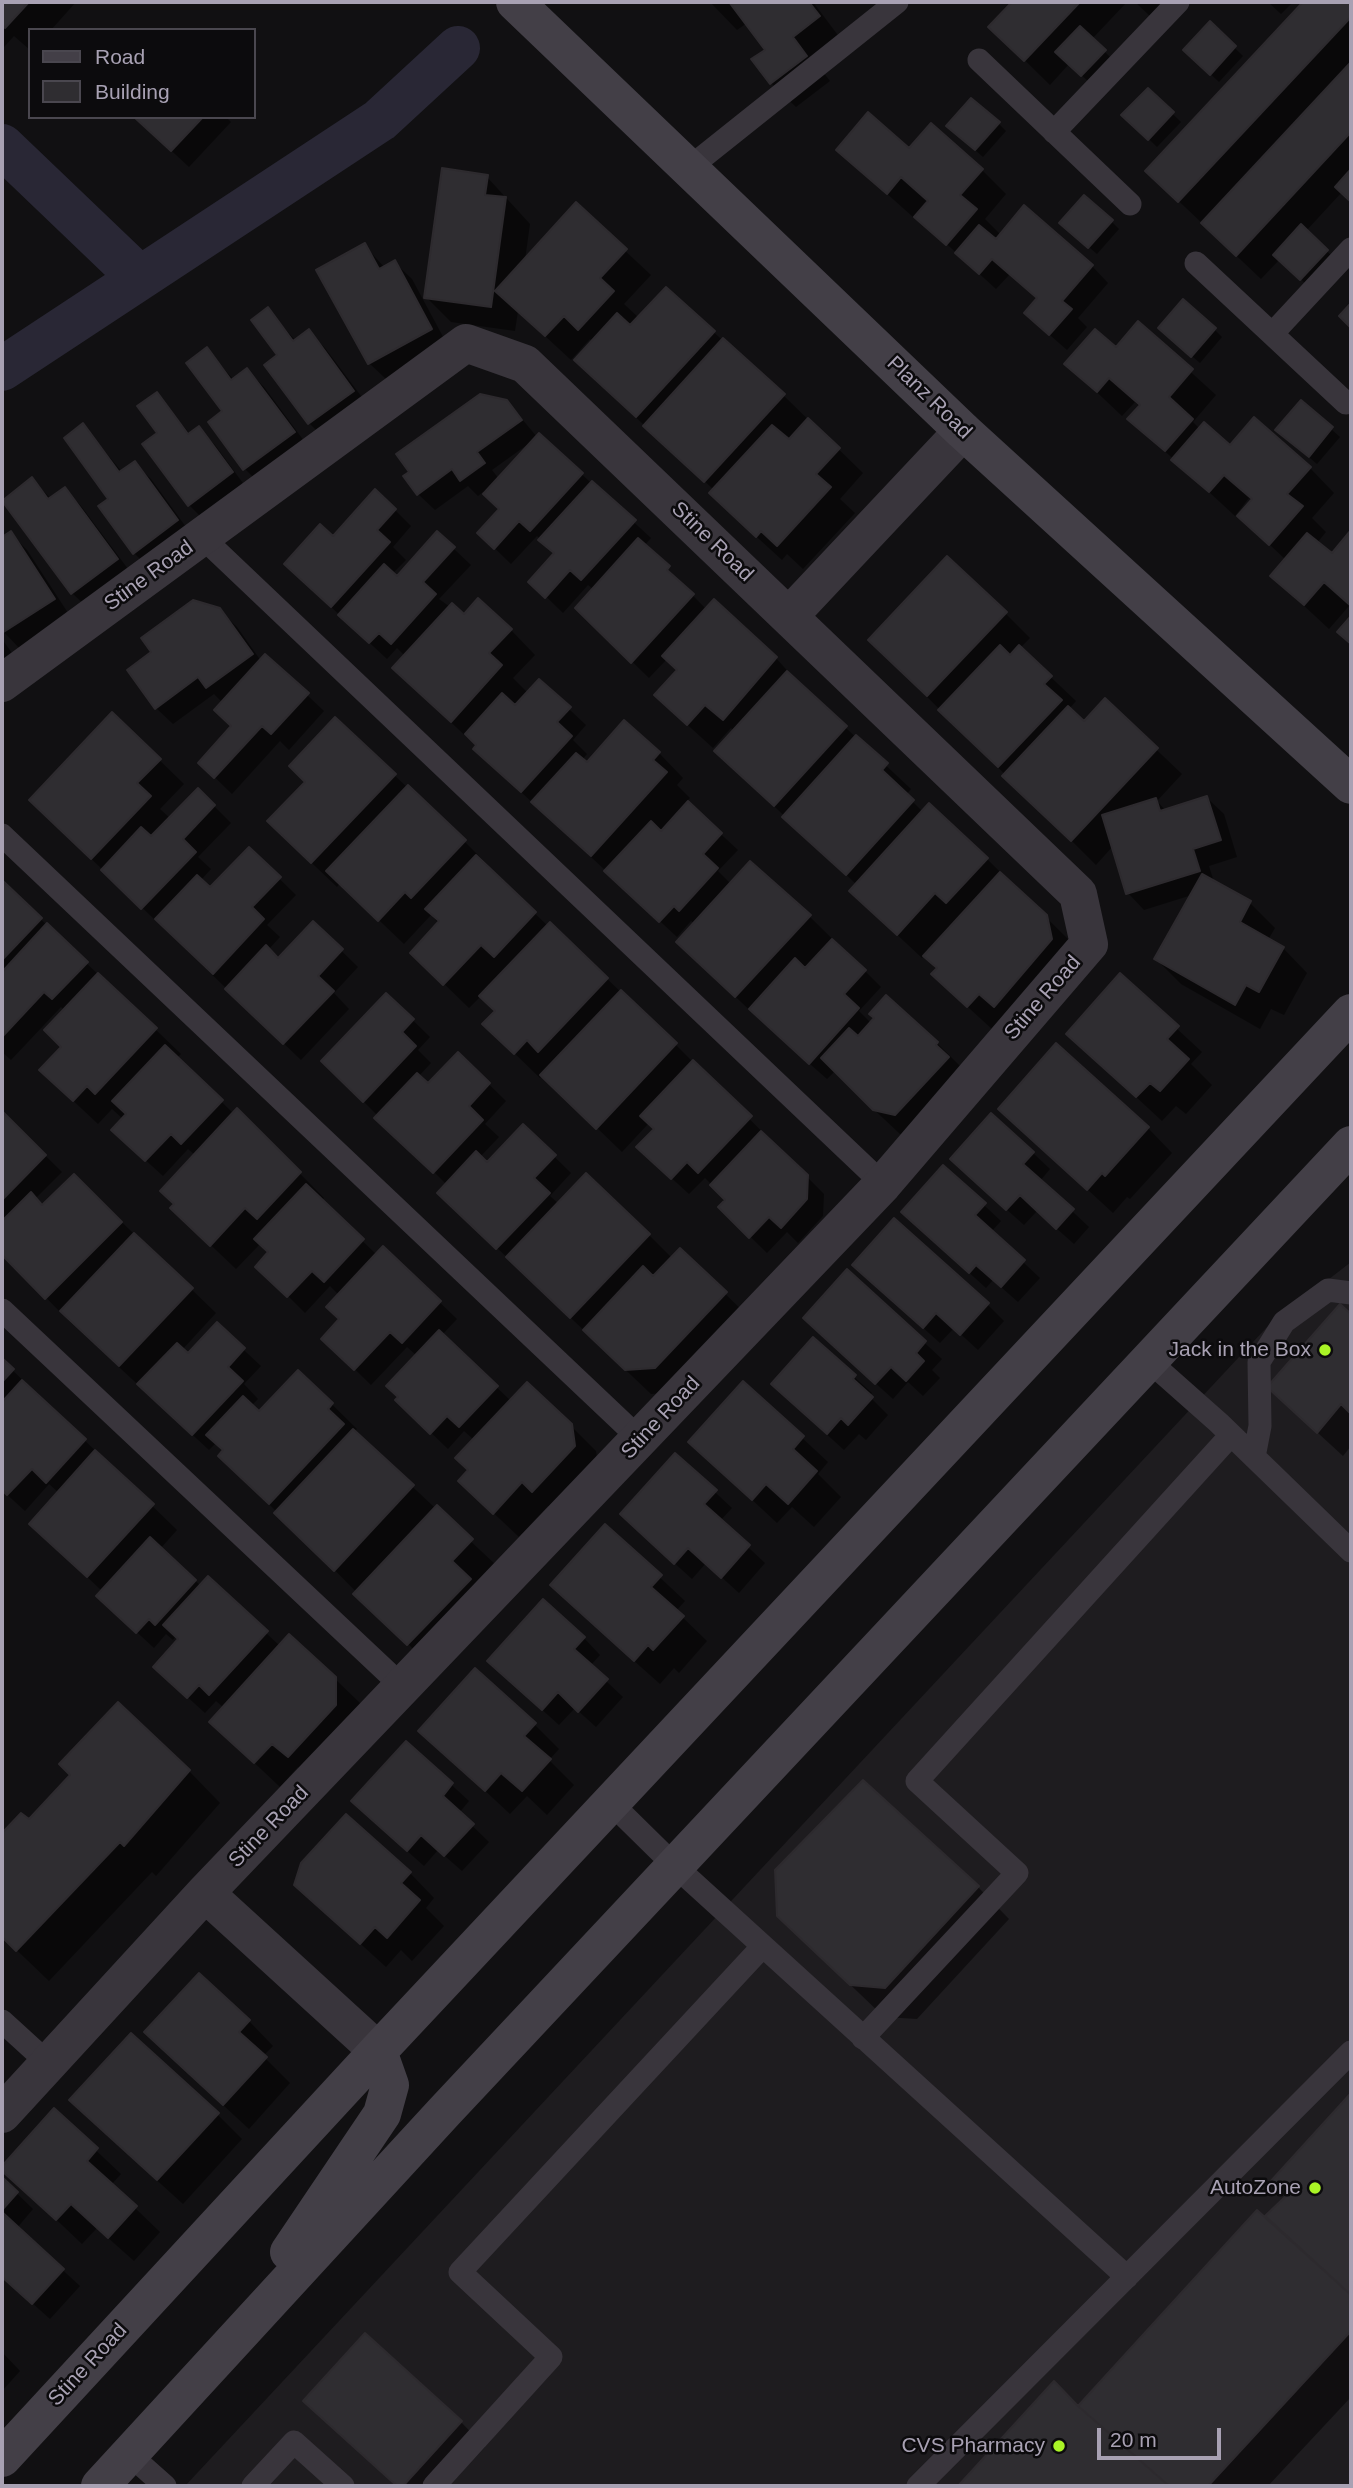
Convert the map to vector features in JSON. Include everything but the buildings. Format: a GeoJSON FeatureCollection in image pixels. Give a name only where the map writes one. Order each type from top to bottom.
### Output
{"type":"FeatureCollection","features":[{"type":"Feature","properties":{"kind":"main road","name":"Planz Road"},"geometry":{"type":"LineString","coordinates":[[515,2],[963,430],[1351,785]]}},
{"type":"Feature","properties":{"kind":"main road","name":"Stine Road"},"geometry":{"type":"LineString","coordinates":[[2,2458],[378,2051],[1351,1013]]}},
{"type":"Feature","properties":{"kind":"main road"},"geometry":{"type":"LineString","coordinates":[[100,2486],[674,1866],[1351,1145]]}},
{"type":"Feature","properties":{"kind":"main road"},"geometry":{"type":"LineString","coordinates":[[218,2358],[382,2114],[390,2085],[378,2051]]}},
{"type":"Feature","properties":{"kind":"street","name":"Stine Road"},"geometry":{"type":"LineString","coordinates":[[2,683],[466,343],[526,364],[1078,894],[1089,944],[883,1184],[205,1894],[2,2114]]}},
{"type":"Feature","properties":{"kind":"street"},"geometry":{"type":"LineString","coordinates":[[789,616],[963,430]]}},
{"type":"Feature","properties":{"kind":"street"},"geometry":{"type":"LineString","coordinates":[[205,1894],[378,2051]]}},
{"type":"Feature","properties":{"kind":"lane"},"geometry":{"type":"LineString","coordinates":[[689,169],[897,2]]}},
{"type":"Feature","properties":{"kind":"lane"},"geometry":{"type":"LineString","coordinates":[[1054,132],[1178,2]]}},
{"type":"Feature","properties":{"kind":"lane"},"geometry":{"type":"LineString","coordinates":[[979,60],[1130,204]]}},
{"type":"Feature","properties":{"kind":"lane"},"geometry":{"type":"LineString","coordinates":[[1272,334],[1351,249]]}},
{"type":"Feature","properties":{"kind":"lane"},"geometry":{"type":"LineString","coordinates":[[1196,263],[1346,403]]}},
{"type":"Feature","properties":{"kind":"lane"},"geometry":{"type":"LineString","coordinates":[[202,537],[883,1184]]}},
{"type":"Feature","properties":{"kind":"lane"},"geometry":{"type":"LineString","coordinates":[[2,835],[641,1440]]}},
{"type":"Feature","properties":{"kind":"lane"},"geometry":{"type":"LineString","coordinates":[[1254,1457],[1261,1426],[1259,1362],[1284,1322],[1328,1290],[1351,1293]]}},
{"type":"Feature","properties":{"kind":"lane"},"geometry":{"type":"LineString","coordinates":[[2,1310],[404,1688]]}},
{"type":"Feature","properties":{"kind":"lane"},"geometry":{"type":"LineString","coordinates":[[1149,1361],[1351,1550]]}},
{"type":"Feature","properties":{"kind":"lane"},"geometry":{"type":"LineString","coordinates":[[863,2038],[1017,1873],[917,1781],[1231,1435]]}},
{"type":"Feature","properties":{"kind":"lane"},"geometry":{"type":"LineString","coordinates":[[611,1803],[674,1866],[762,1947],[1127,2277]]}},
{"type":"Feature","properties":{"kind":"lane"},"geometry":{"type":"LineString","coordinates":[[434,2486],[551,2357],[460,2273],[762,1947]]}},
{"type":"Feature","properties":{"kind":"lane"},"geometry":{"type":"LineString","coordinates":[[2,2021],[48,2063]]}},
{"type":"Feature","properties":{"kind":"lane"},"geometry":{"type":"LineString","coordinates":[[918,2486],[1351,2052]]}},
{"type":"Feature","properties":{"kind":"lane"},"geometry":{"type":"LineString","coordinates":[[253,2486],[294,2442],[343,2486]]}},
{"type":"Feature","properties":{"kind":"lane"},"geometry":{"type":"LineString","coordinates":[[129,2454],[165,2486]]}},
{"type":"Feature","properties":{"kind":"shaded area"},"geometry":{"type":"Polygon","coordinates":[[[1351,1262],[1351,2486],[185,2486],[1267,1327],[1351,1262]]]}},
{"type":"Feature","properties":{"kind":"waterway"},"geometry":{"type":"LineString","coordinates":[[2,369],[380,120],[458,48]]}},
{"type":"Feature","properties":{"kind":"waterway"},"geometry":{"type":"LineString","coordinates":[[2,146],[140,278]]}},
{"type":"Feature","properties":{"kind":"place","name":"Jack in the Box"},"geometry":{"type":"Point","coordinates":[1325,1350]}},
{"type":"Feature","properties":{"kind":"place","name":"AutoZone"},"geometry":{"type":"Point","coordinates":[1315,2188]}},
{"type":"Feature","properties":{"kind":"place","name":"CVS Pharmacy"},"geometry":{"type":"Point","coordinates":[1059,2446]}}]}
